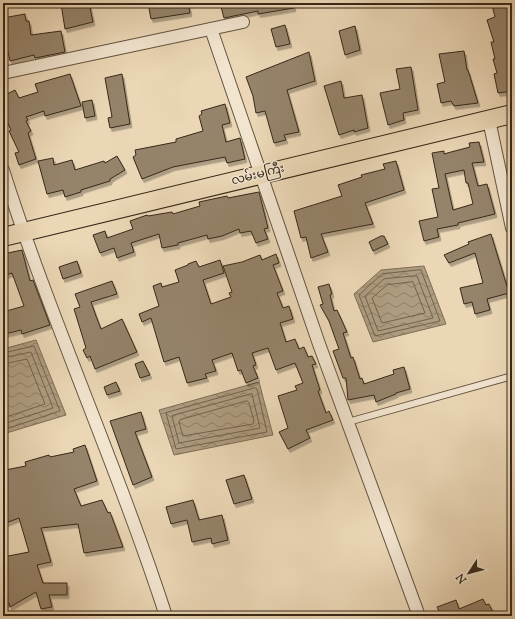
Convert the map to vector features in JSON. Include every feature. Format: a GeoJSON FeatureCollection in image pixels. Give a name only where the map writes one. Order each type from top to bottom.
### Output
{"type":"FeatureCollection","features":[{"type":"Feature","properties":{"kind":"main road","name":"လမ်းမကြီး"},"geometry":{"type":"LineString","coordinates":[[3,237],[512,114]]}},
{"type":"Feature","properties":{"kind":"street"},"geometry":{"type":"LineString","coordinates":[[3,73],[243,22]]}},
{"type":"Feature","properties":{"kind":"street"},"geometry":{"type":"LineString","coordinates":[[211,29],[260,175],[419,616]]}},
{"type":"Feature","properties":{"kind":"street"},"geometry":{"type":"LineString","coordinates":[[489,120],[508,190],[512,228]]}},
{"type":"Feature","properties":{"kind":"street"},"geometry":{"type":"LineString","coordinates":[[3,170],[23,232],[119,482],[166,616]]}},
{"type":"Feature","properties":{"kind":"lane"},"geometry":{"type":"LineString","coordinates":[[348,422],[512,376]]}},
{"type":"Feature","properties":{"kind":"water"},"geometry":{"type":"Polygon","coordinates":[[[424,266],[446,324],[373,342],[354,294],[381,270],[424,266]]]}},
{"type":"Feature","properties":{"kind":"water"},"geometry":{"type":"Polygon","coordinates":[[[36,340],[66,415],[3,434],[3,349],[36,340]]]}},
{"type":"Feature","properties":{"kind":"water"},"geometry":{"type":"Polygon","coordinates":[[[259,382],[273,435],[174,455],[159,410],[259,382]]]}},
{"type":"Feature","properties":{"kind":"building"},"geometry":{"type":"Polygon","coordinates":[[[89,3],[93,22],[65,29],[61,4],[89,3]]]}},
{"type":"Feature","properties":{"kind":"building"},"geometry":{"type":"Polygon","coordinates":[[[148,3],[188,3],[190,13],[151,19],[148,3]]]}},
{"type":"Feature","properties":{"kind":"building"},"geometry":{"type":"Polygon","coordinates":[[[220,3],[293,3],[294,8],[258,14],[258,11],[224,18],[220,3]]]}},
{"type":"Feature","properties":{"kind":"building"},"geometry":{"type":"Polygon","coordinates":[[[499,3],[512,3],[512,22],[510,23],[508,55],[512,54],[512,91],[498,93],[494,74],[497,73],[493,59],[495,59],[491,42],[494,42],[487,20],[495,17],[492,5],[499,3]]]}},
{"type":"Feature","properties":{"kind":"building"},"geometry":{"type":"Polygon","coordinates":[[[25,14],[26,21],[29,21],[31,35],[61,31],[65,52],[35,58],[34,55],[10,61],[5,39],[3,39],[3,18],[25,14]]]}},
{"type":"Feature","properties":{"kind":"building"},"geometry":{"type":"Polygon","coordinates":[[[285,25],[290,44],[276,47],[271,29],[285,25]]]}},
{"type":"Feature","properties":{"kind":"building"},"geometry":{"type":"Polygon","coordinates":[[[355,26],[360,50],[345,55],[339,31],[355,26]]]}},
{"type":"Feature","properties":{"kind":"building"},"geometry":{"type":"Polygon","coordinates":[[[464,51],[467,70],[478,103],[454,106],[451,101],[441,103],[437,84],[445,82],[439,54],[464,51]]]}},
{"type":"Feature","properties":{"kind":"building"},"geometry":{"type":"Polygon","coordinates":[[[309,52],[315,81],[287,90],[299,132],[284,135],[286,140],[274,143],[265,111],[256,113],[253,96],[246,77],[309,52]]]}},
{"type":"Feature","properties":{"kind":"building"},"geometry":{"type":"Polygon","coordinates":[[[411,67],[418,110],[403,113],[404,120],[388,125],[380,93],[400,89],[396,69],[411,67]]]}},
{"type":"Feature","properties":{"kind":"building"},"geometry":{"type":"Polygon","coordinates":[[[70,74],[81,106],[45,116],[44,111],[26,117],[28,120],[26,121],[31,131],[28,133],[36,159],[19,165],[15,153],[19,152],[9,131],[11,130],[3,113],[3,96],[15,90],[19,98],[38,92],[35,84],[70,74]]]}},
{"type":"Feature","properties":{"kind":"building"},"geometry":{"type":"Polygon","coordinates":[[[122,74],[130,124],[110,128],[108,118],[112,117],[105,78],[122,74]]]}},
{"type":"Feature","properties":{"kind":"building"},"geometry":{"type":"Polygon","coordinates":[[[341,81],[344,98],[362,95],[368,128],[354,132],[354,130],[339,135],[324,86],[341,81]]]}},
{"type":"Feature","properties":{"kind":"building"},"geometry":{"type":"Polygon","coordinates":[[[92,100],[95,116],[85,118],[82,102],[92,100]]]}},
{"type":"Feature","properties":{"kind":"building"},"geometry":{"type":"Polygon","coordinates":[[[225,104],[230,123],[222,125],[226,142],[240,138],[245,159],[227,163],[225,157],[173,167],[142,179],[133,157],[136,155],[135,150],[176,142],[176,139],[203,131],[199,116],[202,114],[201,111],[225,104]]]}},
{"type":"Feature","properties":{"kind":"building"},"geometry":{"type":"Polygon","coordinates":[[[479,142],[484,162],[472,163],[478,186],[487,184],[495,214],[458,223],[458,225],[437,229],[439,237],[424,241],[419,221],[438,217],[432,189],[439,188],[432,153],[444,151],[444,154],[470,147],[469,143],[479,142]],[[464,170],[445,174],[453,210],[473,204],[468,183],[466,183],[464,170]]]}},
{"type":"Feature","properties":{"kind":"building"},"geometry":{"type":"Polygon","coordinates":[[[117,156],[125,170],[110,179],[110,181],[81,190],[81,192],[65,197],[63,190],[47,194],[38,161],[53,158],[54,165],[72,160],[75,170],[104,161],[105,163],[117,156]]]}},
{"type":"Feature","properties":{"kind":"building"},"geometry":{"type":"Polygon","coordinates":[[[396,161],[404,190],[365,203],[373,224],[321,234],[328,252],[311,258],[306,237],[301,238],[294,211],[342,196],[338,185],[362,177],[361,175],[385,169],[383,164],[396,161]]]}},
{"type":"Feature","properties":{"kind":"building"},"geometry":{"type":"Polygon","coordinates":[[[259,192],[268,228],[264,229],[268,239],[256,243],[251,231],[240,233],[239,229],[222,236],[208,239],[207,235],[178,243],[178,245],[162,248],[159,234],[131,243],[134,252],[117,258],[114,248],[100,253],[93,235],[105,231],[107,238],[133,229],[130,221],[147,215],[172,212],[173,214],[200,206],[199,202],[227,196],[228,198],[259,192]]]}},
{"type":"Feature","properties":{"kind":"building"},"geometry":{"type":"Polygon","coordinates":[[[491,234],[509,293],[487,299],[490,310],[475,314],[472,302],[464,304],[460,288],[483,283],[475,253],[449,263],[444,255],[469,244],[468,242],[491,234]]]}},
{"type":"Feature","properties":{"kind":"building"},"geometry":{"type":"Polygon","coordinates":[[[384,236],[388,244],[373,251],[369,242],[384,236]]]}},
{"type":"Feature","properties":{"kind":"building"},"geometry":{"type":"Polygon","coordinates":[[[22,250],[30,281],[33,280],[50,325],[22,334],[21,330],[5,334],[3,312],[24,306],[12,273],[3,276],[3,254],[22,250]]]}},
{"type":"Feature","properties":{"kind":"building"},"geometry":{"type":"Polygon","coordinates":[[[276,254],[279,263],[273,265],[283,291],[277,293],[283,308],[289,306],[293,319],[280,323],[286,342],[295,339],[299,349],[304,347],[308,357],[312,356],[316,364],[312,365],[320,390],[318,391],[326,413],[329,411],[333,420],[306,430],[310,438],[288,449],[279,432],[288,428],[278,396],[297,390],[295,386],[303,383],[295,363],[276,370],[268,348],[252,353],[256,365],[253,366],[258,378],[246,383],[241,370],[238,371],[232,353],[212,360],[216,371],[205,374],[207,378],[187,383],[179,357],[164,362],[151,318],[142,322],[139,314],[159,306],[153,286],[161,283],[162,287],[179,282],[175,270],[188,264],[196,261],[199,267],[220,260],[224,273],[203,280],[211,304],[231,297],[229,293],[232,292],[223,266],[242,262],[260,255],[262,260],[276,254]]]}},
{"type":"Feature","properties":{"kind":"building"},"geometry":{"type":"Polygon","coordinates":[[[77,261],[81,273],[63,279],[59,267],[77,261]]]}},
{"type":"Feature","properties":{"kind":"building"},"geometry":{"type":"Polygon","coordinates":[[[112,281],[117,294],[91,302],[101,329],[122,319],[137,352],[95,369],[90,356],[87,358],[83,350],[86,348],[74,309],[80,307],[75,294],[112,281]]]}},
{"type":"Feature","properties":{"kind":"building"},"geometry":{"type":"Polygon","coordinates":[[[329,284],[334,311],[337,310],[347,332],[343,333],[360,379],[362,378],[364,384],[394,374],[393,370],[404,367],[410,389],[396,393],[376,402],[374,395],[348,400],[346,378],[343,378],[333,351],[339,349],[329,321],[320,305],[323,304],[318,287],[329,284]]]}},
{"type":"Feature","properties":{"kind":"building"},"geometry":{"type":"Polygon","coordinates":[[[143,361],[150,375],[140,378],[135,364],[143,361]]]}},
{"type":"Feature","properties":{"kind":"building"},"geometry":{"type":"Polygon","coordinates":[[[116,382],[120,391],[107,395],[104,387],[116,382]]]}},
{"type":"Feature","properties":{"kind":"building"},"geometry":{"type":"Polygon","coordinates":[[[141,412],[146,429],[135,432],[152,477],[133,485],[110,421],[141,412]]]}},
{"type":"Feature","properties":{"kind":"building"},"geometry":{"type":"Polygon","coordinates":[[[85,445],[97,481],[74,489],[81,506],[102,500],[108,513],[110,512],[123,547],[84,553],[78,524],[41,528],[51,562],[37,565],[43,583],[67,583],[67,595],[49,595],[52,607],[41,609],[36,592],[10,607],[9,603],[3,606],[3,557],[29,552],[19,518],[3,524],[3,475],[6,474],[5,470],[26,466],[25,462],[49,455],[50,457],[74,452],[73,449],[85,445]]]}},
{"type":"Feature","properties":{"kind":"building"},"geometry":{"type":"Polygon","coordinates":[[[244,475],[252,499],[234,504],[226,480],[244,475]]]}},
{"type":"Feature","properties":{"kind":"building"},"geometry":{"type":"Polygon","coordinates":[[[193,500],[199,520],[222,515],[228,540],[212,544],[211,538],[192,542],[187,520],[171,524],[166,507],[193,500]]]}},
{"type":"Feature","properties":{"kind":"building"},"geometry":{"type":"Polygon","coordinates":[[[483,599],[486,605],[489,604],[494,614],[485,616],[441,616],[437,607],[456,600],[459,609],[483,599]]]}}]}
